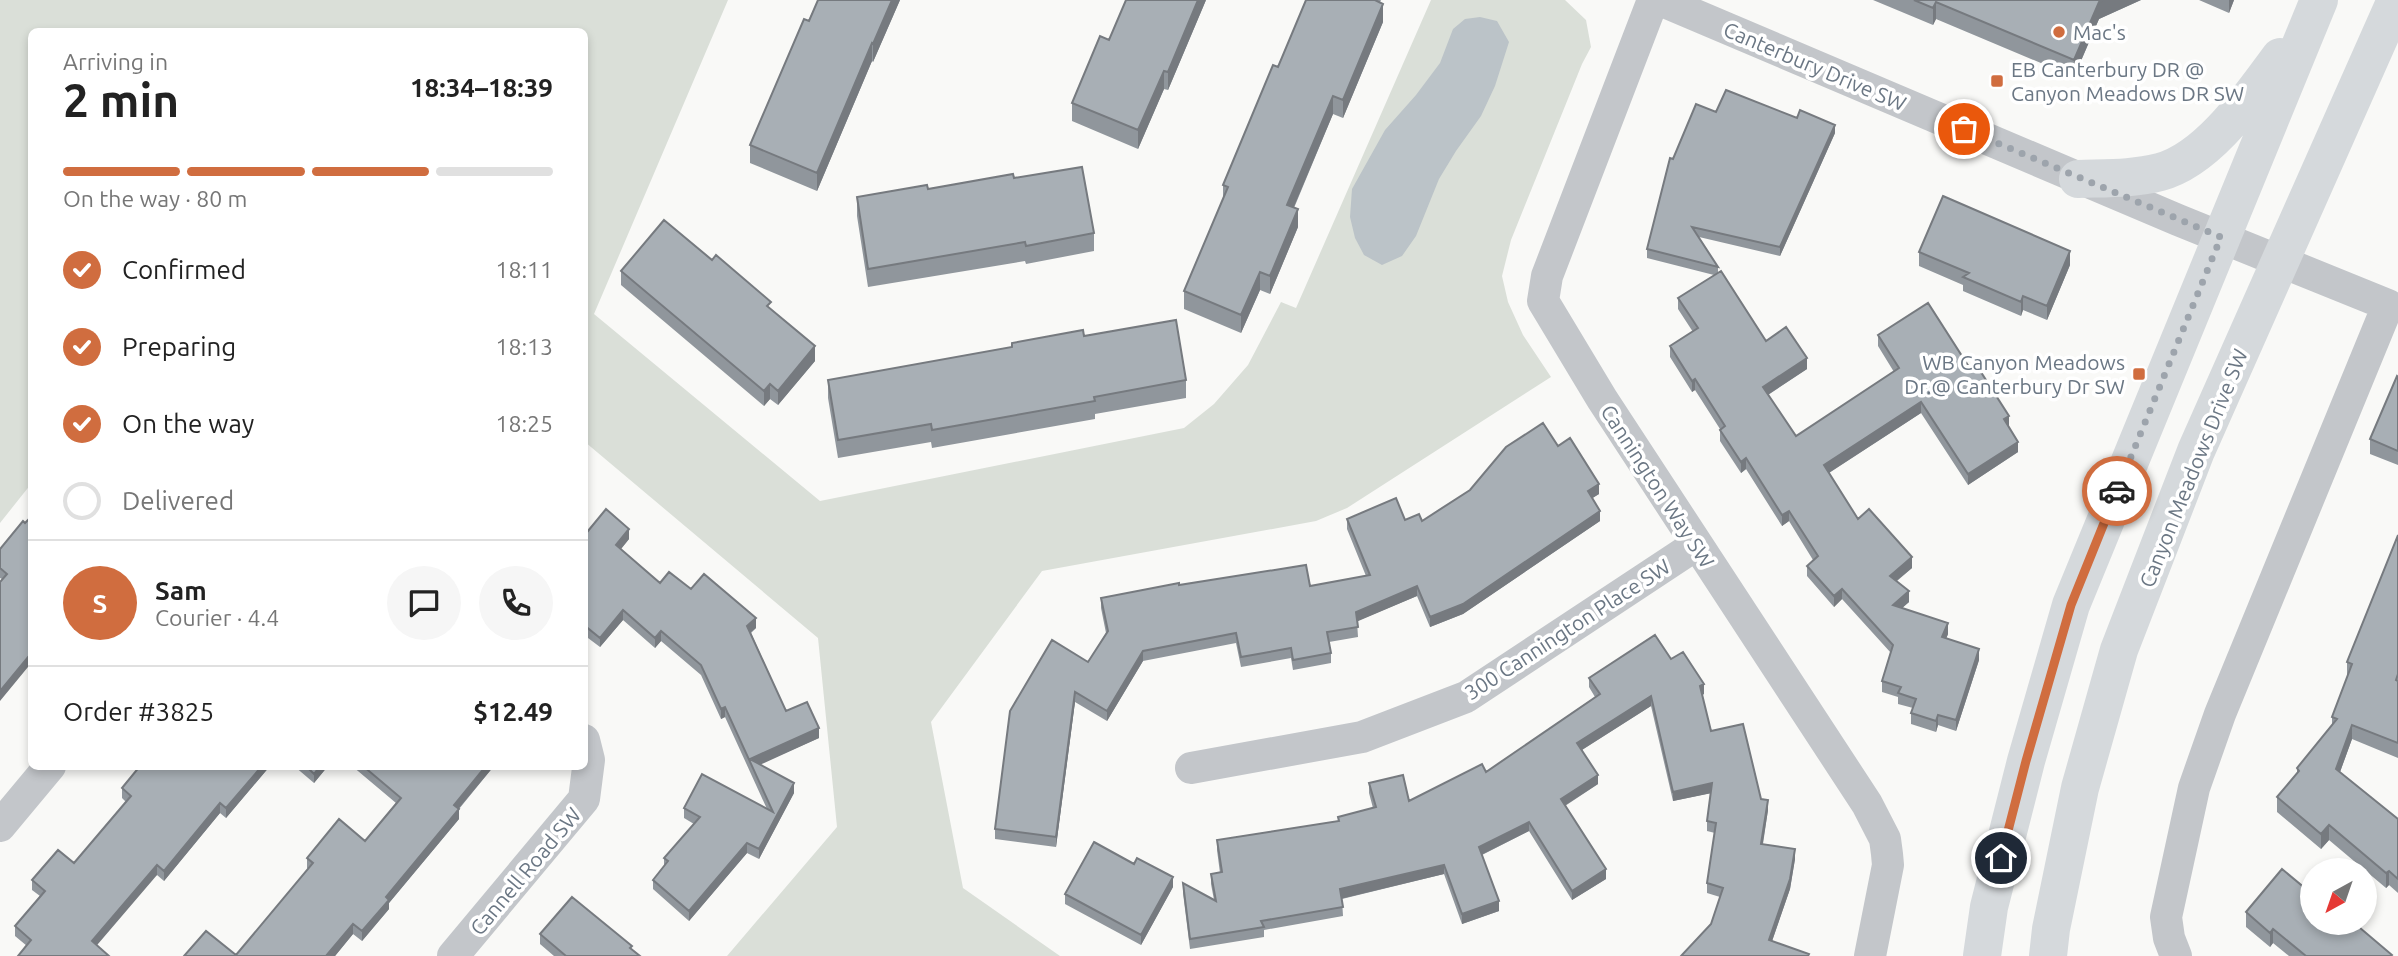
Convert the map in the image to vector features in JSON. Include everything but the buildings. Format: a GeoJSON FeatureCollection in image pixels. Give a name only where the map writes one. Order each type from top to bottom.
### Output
{"type":"FeatureCollection","features":[{"type":"Feature","properties":{"kind":"main road","name":"Canyon Meadows Drive SW"},"geometry":{"type":"LineString","coordinates":[[2048,956],[2080,788],[2119,650],[2196,451],[2396,0]]}},
{"type":"Feature","properties":{"kind":"main road"},"geometry":{"type":"LineString","coordinates":[[2078,179],[2126,178],[2161,172],[2187,160],[2236,117],[2317,5]]}},
{"type":"Feature","properties":{"kind":"main road"},"geometry":{"type":"LineString","coordinates":[[1982,956],[1989,906],[2026,761],[2071,605],[2317,5]]}},
{"type":"Feature","properties":{"kind":"street","name":"Cannington Way SW"},"geometry":{"type":"LineString","coordinates":[[1653,0],[1547,276],[1543,301],[1595,389],[1867,804],[1885,839],[1888,865],[1870,956]]}},
{"type":"Feature","properties":{"kind":"street","name":"Canterbury Drive SW"},"geometry":{"type":"LineString","coordinates":[[1660,0],[2078,179],[2393,307]]}},
{"type":"Feature","properties":{"kind":"street"},"geometry":{"type":"LineString","coordinates":[[2176,956],[2169,938],[2166,917],[2194,788],[2220,714],[2393,307]]}},
{"type":"Feature","properties":{"kind":"street","name":"300 Cannington Place SW"},"geometry":{"type":"LineString","coordinates":[[1191,768],[1362,737],[1466,697],[1696,545]]}},
{"type":"Feature","properties":{"kind":"street"},"geometry":{"type":"LineString","coordinates":[[0,826],[47,770]]}},
{"type":"Feature","properties":{"kind":"street","name":"Cannell Road SW"},"geometry":{"type":"LineString","coordinates":[[453,956],[584,799],[588,770]]}},
{"type":"Feature","properties":{"kind":"shaded area"},"geometry":{"type":"Polygon","coordinates":[[[0,0],[728,0],[594,314],[820,501],[1184,428],[1214,404],[1248,365],[1281,302],[1296,308],[1431,0],[1565,0],[1586,20],[1591,47],[1511,240],[1502,276],[1508,302],[1523,335],[1551,377],[1347,508],[1316,521],[1042,571],[931,722],[963,888],[1060,956],[727,956],[837,827],[818,638],[588,445],[588,28],[28,28],[28,488],[0,523],[0,0]]]}},
{"type":"Feature","properties":{"kind":"shaded area"},"geometry":{"type":"Polygon","coordinates":[[[1480,17],[1497,21],[1509,42],[1495,86],[1481,116],[1439,179],[1416,236],[1402,256],[1382,265],[1364,255],[1355,238],[1350,217],[1352,189],[1385,130],[1440,63],[1453,29],[1465,19],[1480,17]]]}},
{"type":"Feature","properties":{"kind":"way so far"},"geometry":{"type":"LineString","coordinates":[[1964,129],[2221,237],[2117,491]]}},
{"type":"Feature","properties":{"kind":"place","name":"Mac's"},"geometry":{"type":"Point","coordinates":[2059,32]}},
{"type":"Feature","properties":{"kind":"place","name":"EB Canterbury DR @ Canyon Meadows DR SW"},"geometry":{"type":"Point","coordinates":[1997,81]}},
{"type":"Feature","properties":{"kind":"place","name":"WB Canyon Meadows Dr.@ Canterbury Dr SW"},"geometry":{"type":"Point","coordinates":[2139,374]}},
{"type":"Feature","properties":{"kind":"route"},"geometry":{"type":"LineString","coordinates":[[2001,858],[2071,605],[2117,491]]}}]}
